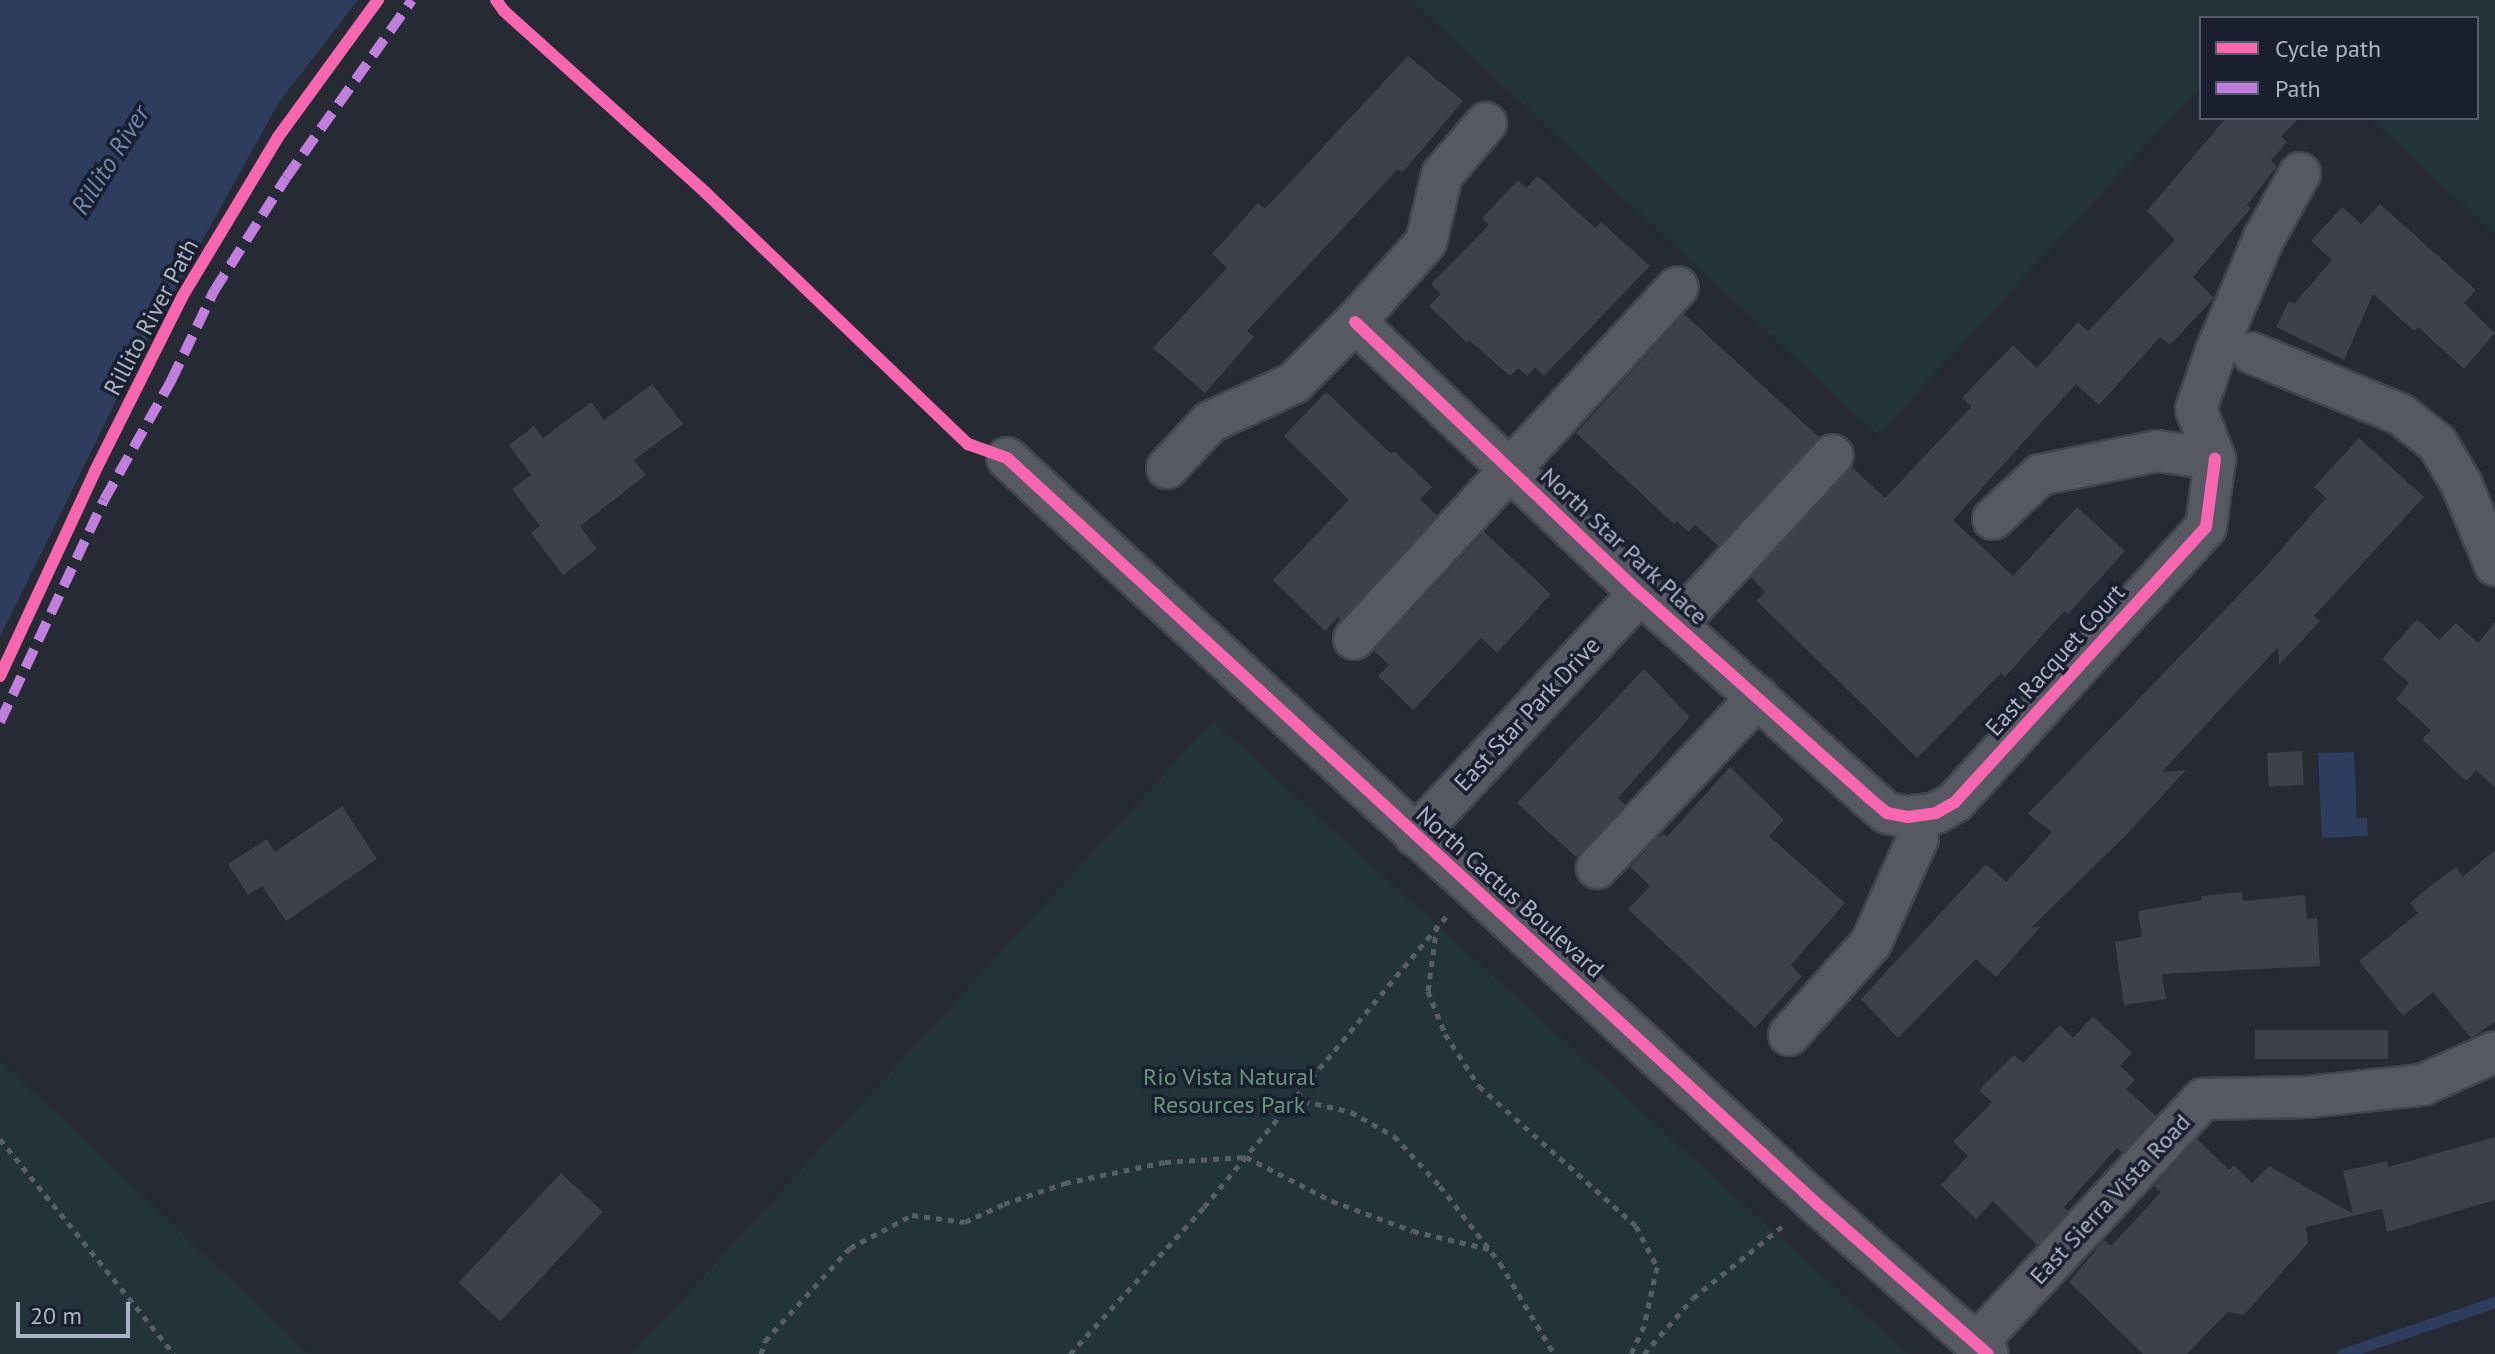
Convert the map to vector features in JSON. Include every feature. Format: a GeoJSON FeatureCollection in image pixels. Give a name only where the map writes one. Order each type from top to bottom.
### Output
{"type":"FeatureCollection","features":[{"type":"Feature","properties":{"kind":"street"},"geometry":{"type":"LineString","coordinates":[[1167,468],[1210,422],[1294,383],[1355,322],[1426,242],[1442,175],[1486,123]]}},
{"type":"Feature","properties":{"kind":"street"},"geometry":{"type":"LineString","coordinates":[[1993,519],[2040,475],[2157,451],[2215,459],[2196,409],[2216,351],[2264,238],[2300,173]]}},
{"type":"Feature","properties":{"kind":"street"},"geometry":{"type":"LineString","coordinates":[[1354,639],[1678,287]]}},
{"type":"Feature","properties":{"kind":"street","name":"North Star Park Place"},"geometry":{"type":"LineString","coordinates":[[1355,322],[1640,593],[1887,813],[1917,826]]}},
{"type":"Feature","properties":{"kind":"street"},"geometry":{"type":"LineString","coordinates":[[2252,353],[2400,414],[2437,443],[2461,483],[2495,565]]}},
{"type":"Feature","properties":{"kind":"street"},"geometry":{"type":"LineString","coordinates":[[1676,625],[1833,455]]}},
{"type":"Feature","properties":{"kind":"street","name":"North Cactus Boulevard"},"geometry":{"type":"LineString","coordinates":[[1007,458],[1248,676],[1415,836],[1817,1204],[1982,1349]]}},
{"type":"Feature","properties":{"kind":"street","name":"East Racquet Court"},"geometry":{"type":"LineString","coordinates":[[1917,826],[1955,802],[2206,527],[2215,459]]}},
{"type":"Feature","properties":{"kind":"street","name":"East Star Park Drive"},"geometry":{"type":"LineString","coordinates":[[1415,836],[1640,593]]}},
{"type":"Feature","properties":{"kind":"street"},"geometry":{"type":"LineString","coordinates":[[1597,868],[1758,697]]}},
{"type":"Feature","properties":{"kind":"street"},"geometry":{"type":"LineString","coordinates":[[1789,1035],[1871,943],[1917,826]]}},
{"type":"Feature","properties":{"kind":"street","name":"East Sierra Vista Road"},"geometry":{"type":"LineString","coordinates":[[1982,1349],[2203,1099],[2308,1097],[2422,1085],[2495,1052]]}},
{"type":"Feature","properties":{"kind":"path"},"geometry":{"type":"LineString","coordinates":[[1070,1354],[1246,1157],[1437,925],[1474,888]]}},
{"type":"Feature","properties":{"kind":"path"},"geometry":{"type":"LineString","coordinates":[[1437,925],[1428,991],[1445,1034],[1479,1086],[1636,1226],[1657,1267],[1644,1326],[1631,1354]]}},
{"type":"Feature","properties":{"kind":"path"},"geometry":{"type":"LineString","coordinates":[[1292,1098],[1351,1112],[1394,1136],[1440,1186],[1489,1249],[1554,1354]]}},
{"type":"Feature","properties":{"kind":"path"},"geometry":{"type":"LineString","coordinates":[[0,1139],[174,1354]]}},
{"type":"Feature","properties":{"kind":"path"},"geometry":{"type":"LineString","coordinates":[[761,1354],[765,1341],[850,1248],[912,1215],[965,1222],[1004,1204],[1065,1183],[1165,1162],[1246,1157],[1345,1206],[1413,1231],[1489,1249]]}},
{"type":"Feature","properties":{"kind":"path"},"geometry":{"type":"LineString","coordinates":[[1644,1354],[1693,1298],[1774,1231],[1817,1204]]}},
{"type":"Feature","properties":{"kind":"green space"},"geometry":{"type":"Polygon","coordinates":[[[1411,0],[2495,0],[2495,234],[2372,120],[2479,120],[2479,16],[2199,16],[2199,88],[1878,435],[1411,0]]]}},
{"type":"Feature","properties":{"kind":"green space","name":"Rio Vista Natural Resources Park"},"geometry":{"type":"Polygon","coordinates":[[[1213,721],[1437,925],[1908,1354],[632,1354],[1213,721]]]}},
{"type":"Feature","properties":{"kind":"green space"},"geometry":{"type":"Polygon","coordinates":[[[0,1060],[207,1257],[309,1354],[0,1354],[0,1060]]]}},
{"type":"Feature","properties":{"kind":"water","name":"Rillito River"},"geometry":{"type":"Polygon","coordinates":[[[0,0],[358,0],[279,102],[134,364],[0,637],[0,0]]]}},
{"type":"Feature","properties":{"kind":"water"},"geometry":{"type":"Polygon","coordinates":[[[2354,752],[2357,818],[2367,818],[2368,836],[2322,838],[2318,753],[2354,752]]]}},
{"type":"Feature","properties":{"kind":"building"},"geometry":{"type":"Polygon","coordinates":[[[1408,56],[1463,101],[1402,173],[1398,169],[1247,331],[1254,337],[1205,393],[1153,348],[1227,268],[1212,254],[1258,203],[1265,209],[1408,56]]]}},
{"type":"Feature","properties":{"kind":"building"},"geometry":{"type":"Polygon","coordinates":[[[2224,120],[2297,120],[2281,137],[2287,142],[2271,160],[2277,166],[2247,205],[2251,208],[2193,277],[2214,298],[2170,345],[2160,337],[2099,405],[2076,384],[1953,520],[2013,576],[2077,507],[2125,551],[2068,614],[2064,611],[2005,677],[2001,673],[1917,758],[1757,601],[1765,592],[1751,577],[1852,467],[1885,498],[1972,406],[1962,398],[2013,345],[2037,368],[2078,322],[2088,331],[2175,240],[2147,211],[2224,120]]]}},
{"type":"Feature","properties":{"kind":"building"},"geometry":{"type":"Polygon","coordinates":[[[1538,176],[1595,228],[1601,222],[1650,266],[1544,376],[1535,367],[1527,376],[1518,368],[1510,376],[1469,340],[1467,343],[1429,306],[1441,294],[1431,284],[1489,225],[1482,218],[1518,180],[1526,188],[1538,176]]]}},
{"type":"Feature","properties":{"kind":"building"},"geometry":{"type":"Polygon","coordinates":[[[2380,204],[2476,290],[2464,303],[2495,333],[2464,369],[2418,327],[2414,331],[2373,294],[2344,360],[2276,327],[2289,301],[2294,304],[2332,260],[2311,241],[2342,207],[2361,224],[2380,204]]]}},
{"type":"Feature","properties":{"kind":"building"},"geometry":{"type":"Polygon","coordinates":[[[1684,314],[1819,437],[1718,546],[1695,525],[1689,532],[1677,521],[1674,524],[1576,433],[1684,314]]]}},
{"type":"Feature","properties":{"kind":"building"},"geometry":{"type":"Polygon","coordinates":[[[652,384],[683,424],[634,460],[646,475],[580,526],[597,549],[563,575],[531,533],[540,526],[512,489],[531,475],[509,445],[534,426],[543,438],[591,402],[604,420],[652,384]]]}},
{"type":"Feature","properties":{"kind":"building"},"geometry":{"type":"Polygon","coordinates":[[[1326,392],[1391,454],[1394,451],[1432,487],[1420,499],[1437,515],[1341,620],[1338,617],[1325,631],[1273,580],[1349,500],[1284,436],[1326,392]]]}},
{"type":"Feature","properties":{"kind":"building"},"geometry":{"type":"Polygon","coordinates":[[[2359,438],[2424,497],[2314,616],[2320,621],[2279,665],[2278,647],[2162,772],[2186,770],[2126,835],[2031,928],[2041,926],[1996,977],[1976,959],[1898,1038],[1861,999],[1986,864],[2006,882],[2052,832],[2028,814],[2264,569],[2326,498],[2314,487],[2359,438]]]}},
{"type":"Feature","properties":{"kind":"building"},"geometry":{"type":"Polygon","coordinates":[[[1484,532],[1551,594],[1497,653],[1481,638],[1413,710],[1378,676],[1389,665],[1374,651],[1484,532]]]}},
{"type":"Feature","properties":{"kind":"building"},"geometry":{"type":"Polygon","coordinates":[[[2417,619],[2439,640],[2456,623],[2478,643],[2495,622],[2495,788],[2476,770],[2466,781],[2422,739],[2431,730],[2396,699],[2409,683],[2382,659],[2417,619]]]}},
{"type":"Feature","properties":{"kind":"building"},"geometry":{"type":"Polygon","coordinates":[[[1644,669],[1690,717],[1618,798],[1625,805],[1576,857],[1517,803],[1644,669]]]}},
{"type":"Feature","properties":{"kind":"building"},"geometry":{"type":"Polygon","coordinates":[[[2302,751],[2304,785],[2269,787],[2267,753],[2302,751]]]}},
{"type":"Feature","properties":{"kind":"building"},"geometry":{"type":"Polygon","coordinates":[[[1730,767],[1784,820],[1769,836],[1845,903],[1791,965],[1802,976],[1755,1028],[1628,909],[1650,886],[1630,867],[1658,837],[1663,834],[1667,837],[1730,767]]]}},
{"type":"Feature","properties":{"kind":"building"},"geometry":{"type":"Polygon","coordinates":[[[342,806],[377,859],[286,921],[262,886],[248,895],[228,864],[267,839],[275,852],[342,806]]]}},
{"type":"Feature","properties":{"kind":"building"},"geometry":{"type":"Polygon","coordinates":[[[2495,850],[2495,1022],[2471,1038],[2433,992],[2403,1016],[2359,961],[2418,913],[2410,903],[2433,884],[2456,867],[2463,877],[2495,850]]]}},
{"type":"Feature","properties":{"kind":"building"},"geometry":{"type":"Polygon","coordinates":[[[2242,892],[2243,901],[2305,895],[2307,919],[2317,918],[2320,966],[2162,974],[2166,999],[2124,1005],[2115,942],[2142,937],[2138,911],[2202,900],[2201,896],[2242,892]]]}},
{"type":"Feature","properties":{"kind":"building"},"geometry":{"type":"Polygon","coordinates":[[[2093,1016],[2132,1053],[2120,1066],[2135,1080],[2126,1089],[2156,1116],[2122,1153],[2117,1148],[2064,1207],[2068,1211],[2037,1245],[1993,1201],[1976,1219],[1941,1185],[1968,1156],[1953,1142],[1992,1102],[1979,1090],[2014,1055],[2023,1063],[2060,1025],[2073,1038],[2093,1016]]]}},
{"type":"Feature","properties":{"kind":"building"},"geometry":{"type":"Polygon","coordinates":[[[2255,1030],[2388,1030],[2388,1059],[2255,1059],[2255,1030]]]}},
{"type":"Feature","properties":{"kind":"building"},"geometry":{"type":"Polygon","coordinates":[[[2495,1137],[2495,1200],[2387,1232],[2382,1209],[2306,1227],[2308,1243],[2253,1305],[2243,1315],[2228,1312],[2187,1354],[2143,1354],[2069,1282],[2104,1240],[2111,1246],[2161,1192],[2154,1186],[2197,1139],[2229,1170],[2234,1165],[2252,1183],[2269,1166],[2353,1214],[2343,1171],[2387,1161],[2388,1167],[2495,1137]]]}},
{"type":"Feature","properties":{"kind":"building"},"geometry":{"type":"Polygon","coordinates":[[[561,1173],[603,1212],[500,1322],[459,1283],[561,1173]]]}},
{"type":"Feature","properties":{"kind":"waterway"},"geometry":{"type":"LineString","coordinates":[[2342,1354],[2495,1302]]}},
{"type":"Feature","properties":{"kind":"marked path"},"geometry":{"type":"LineString","coordinates":[[0,722],[104,500],[171,381],[214,291],[286,178],[412,0]]}},
{"type":"Feature","properties":{"kind":"cycle path","name":"Rillito River Path"},"geometry":{"type":"LineString","coordinates":[[0,676],[95,471],[182,297],[278,137],[378,0]]}},
{"type":"Feature","properties":{"kind":"cycle path"},"geometry":{"type":"LineString","coordinates":[[496,0],[504,11],[706,193],[968,444],[1007,458],[1817,1204],[1988,1354]]}},
{"type":"Feature","properties":{"kind":"cycle path"},"geometry":{"type":"LineString","coordinates":[[1355,322],[1640,593],[1887,813],[1908,817],[1936,813],[1955,802],[2206,527],[2215,459]]}}]}
